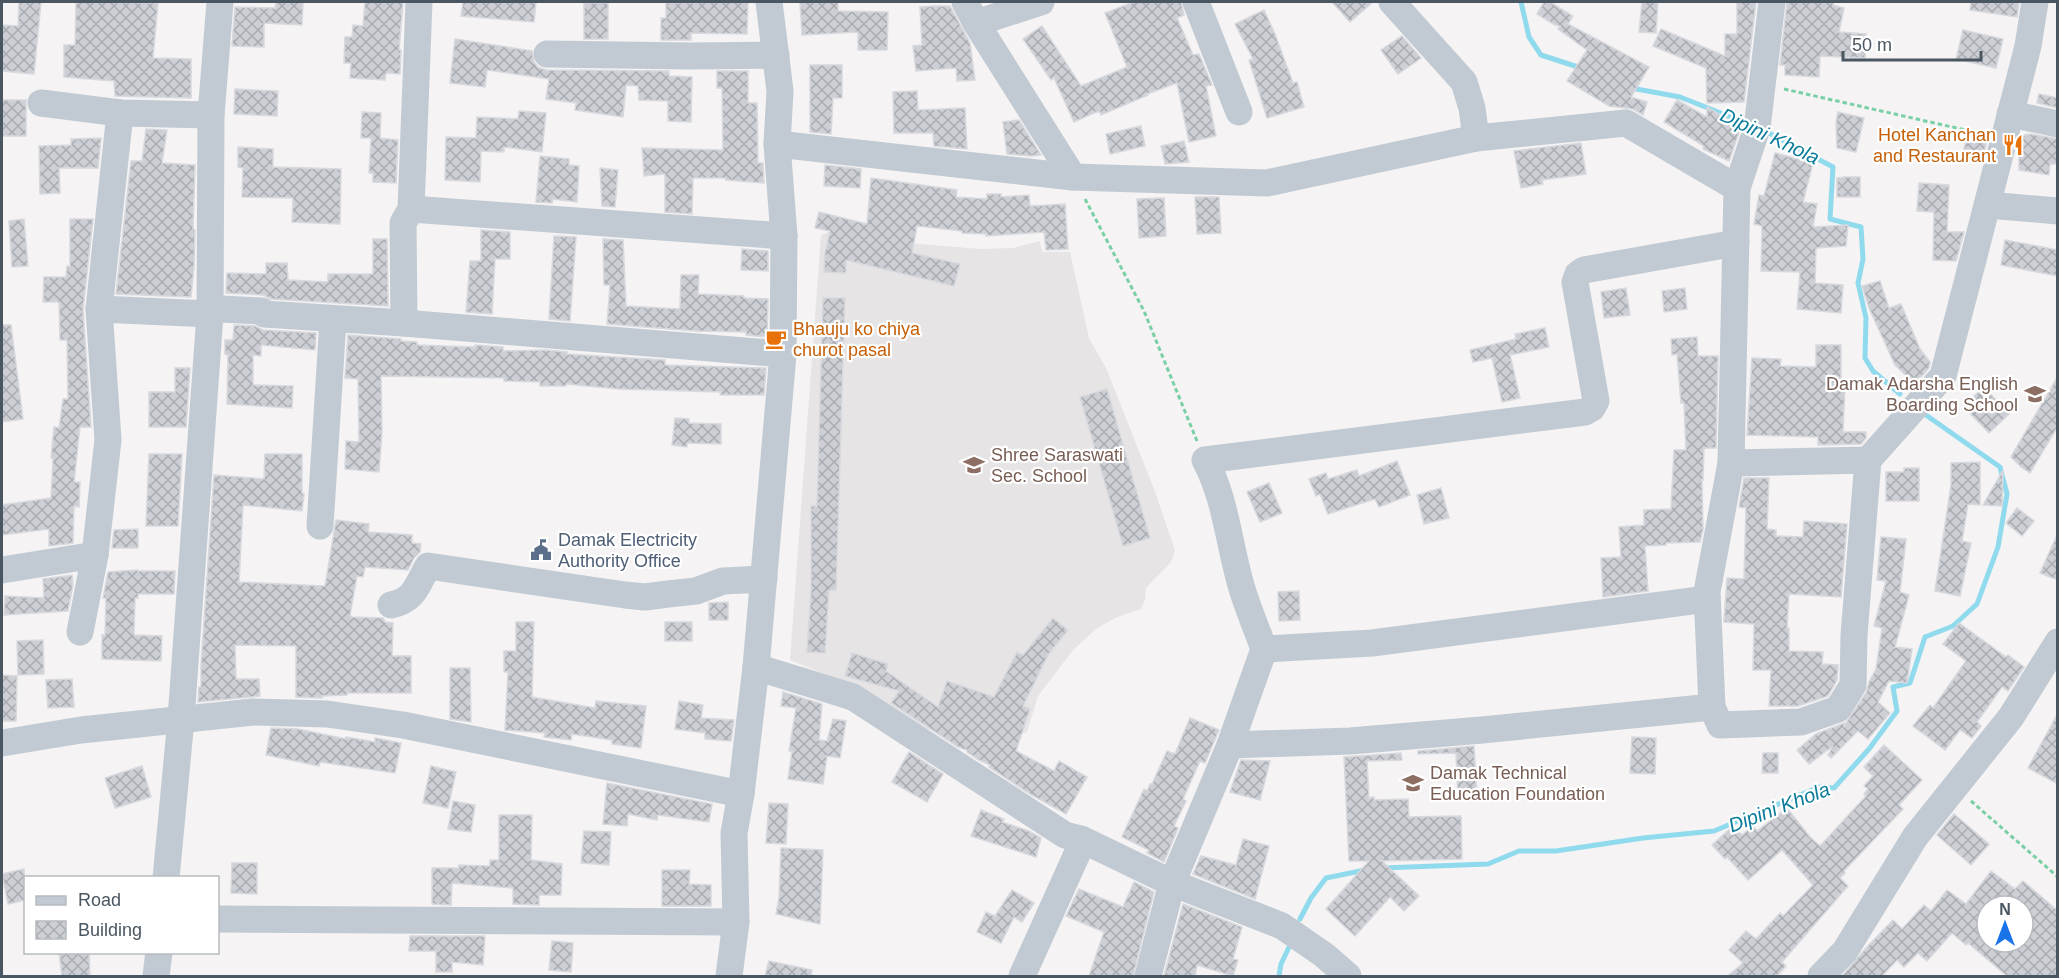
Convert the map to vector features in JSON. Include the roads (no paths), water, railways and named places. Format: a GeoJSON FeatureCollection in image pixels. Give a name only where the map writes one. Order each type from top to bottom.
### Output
{"type":"FeatureCollection","features":[{"type":"Feature","properties":{"kind":"street"},"geometry":{"type":"LineString","coordinates":[[166,876],[181,719],[210,314],[211,115],[220,2]]}},
{"type":"Feature","properties":{"kind":"street"},"geometry":{"type":"LineString","coordinates":[[404,322],[402,223],[411,209],[419,2]]}},
{"type":"Feature","properties":{"kind":"street"},"geometry":{"type":"LineString","coordinates":[[729,976],[736,922],[734,833],[741,794],[756,667],[783,354],[784,236],[777,144],[780,91],[769,2]]}},
{"type":"Feature","properties":{"kind":"street"},"geometry":{"type":"LineString","coordinates":[[1041,2],[970,12],[1072,177]]}},
{"type":"Feature","properties":{"kind":"street"},"geometry":{"type":"LineString","coordinates":[[1196,2],[1239,112]]}},
{"type":"Feature","properties":{"kind":"street"},"geometry":{"type":"LineString","coordinates":[[1392,2],[1464,82],[1472,108],[1476,138]]}},
{"type":"Feature","properties":{"kind":"street"},"geometry":{"type":"LineString","coordinates":[[1772,2],[1757,128],[1737,188],[1731,463],[1707,599],[1712,707],[1720,725],[1801,722],[1838,709],[1853,685],[1854,635],[1868,460],[1943,376],[1989,205],[2028,45],[2035,2]]}},
{"type":"Feature","properties":{"kind":"street"},"geometry":{"type":"LineString","coordinates":[[547,54],[776,55]]}},
{"type":"Feature","properties":{"kind":"street"},"geometry":{"type":"LineString","coordinates":[[41,103],[120,113],[211,115]]}},
{"type":"Feature","properties":{"kind":"street"},"geometry":{"type":"LineString","coordinates":[[80,632],[95,555],[108,440],[99,309],[120,113]]}},
{"type":"Feature","properties":{"kind":"street"},"geometry":{"type":"LineString","coordinates":[[777,144],[1072,177],[1267,183],[1476,138],[1626,123],[1737,188]]}},
{"type":"Feature","properties":{"kind":"street"},"geometry":{"type":"LineString","coordinates":[[2007,126],[2058,124]]}},
{"type":"Feature","properties":{"kind":"street"},"geometry":{"type":"LineString","coordinates":[[1989,205],[2058,210]]}},
{"type":"Feature","properties":{"kind":"street"},"geometry":{"type":"LineString","coordinates":[[411,209],[784,236]]}},
{"type":"Feature","properties":{"kind":"street"},"geometry":{"type":"LineString","coordinates":[[1148,976],[1172,883],[1230,746],[1264,649],[1243,592],[1215,479],[1205,460],[1585,412],[1592,408],[1596,400],[1575,282],[1578,274],[1584,270],[1736,243]]}},
{"type":"Feature","properties":{"kind":"street"},"geometry":{"type":"LineString","coordinates":[[99,309],[210,314],[221,309],[262,311],[264,314],[333,320],[404,322],[783,354]]}},
{"type":"Feature","properties":{"kind":"street"},"geometry":{"type":"LineString","coordinates":[[320,526],[333,320]]}},
{"type":"Feature","properties":{"kind":"street"},"geometry":{"type":"LineString","coordinates":[[1731,463],[1868,460]]}},
{"type":"Feature","properties":{"kind":"street"},"geometry":{"type":"LineString","coordinates":[[2,570],[95,555]]}},
{"type":"Feature","properties":{"kind":"street"},"geometry":{"type":"LineString","coordinates":[[391,605],[404,603],[420,585],[428,566],[645,597],[696,591],[723,581],[764,579]]}},
{"type":"Feature","properties":{"kind":"street"},"geometry":{"type":"LineString","coordinates":[[1264,649],[1372,643],[1707,599]]}},
{"type":"Feature","properties":{"kind":"street"},"geometry":{"type":"LineString","coordinates":[[1821,976],[1845,951],[1915,837],[2011,717],[2058,642]]}},
{"type":"Feature","properties":{"kind":"street"},"geometry":{"type":"LineString","coordinates":[[756,667],[854,697],[1065,835],[1081,838],[1172,883],[1282,926],[1324,955],[1348,976]]}},
{"type":"Feature","properties":{"kind":"street"},"geometry":{"type":"LineString","coordinates":[[1230,746],[1350,741],[1712,707]]}},
{"type":"Feature","properties":{"kind":"street"},"geometry":{"type":"LineString","coordinates":[[2,743],[81,729],[253,712],[327,714],[403,725],[741,794]]}},
{"type":"Feature","properties":{"kind":"street"},"geometry":{"type":"LineString","coordinates":[[1022,976],[1077,854],[1081,838]]}},
{"type":"Feature","properties":{"kind":"street"},"geometry":{"type":"LineString","coordinates":[[219,919],[736,922]]}},
{"type":"Feature","properties":{"kind":"street"},"geometry":{"type":"LineString","coordinates":[[156,976],[159,954]]}},
{"type":"Feature","properties":{"kind":"waterway","name":"Dipini Khola"},"geometry":{"type":"LineString","coordinates":[[1521,2],[1529,37],[1541,55],[1581,68]]}},
{"type":"Feature","properties":{"kind":"waterway","name":"Dipini Khola"},"geometry":{"type":"LineString","coordinates":[[1631,88],[1680,97],[1751,125]]}},
{"type":"Feature","properties":{"kind":"waterway","name":"Dipini Khola"},"geometry":{"type":"LineString","coordinates":[[1765,131],[1833,167],[1830,219],[1861,227],[1863,259],[1858,283],[1866,318],[1865,358],[1873,371],[1900,394]]}},
{"type":"Feature","properties":{"kind":"waterway","name":"Dipini Khola"},"geometry":{"type":"LineString","coordinates":[[1383,868],[1488,864],[1519,851],[1556,851],[1643,838],[1714,831],[1819,787],[1834,788],[1869,749],[1897,711],[1893,687],[1910,683],[1925,637],[1953,626],[1977,604],[1998,547],[2007,494],[2000,467],[1923,413]]}},
{"type":"Feature","properties":{"kind":"waterway","name":"Dipini Khola"},"geometry":{"type":"LineString","coordinates":[[1300,919],[1311,898],[1326,878],[1365,870]]}},
{"type":"Feature","properties":{"kind":"waterway"},"geometry":{"type":"LineString","coordinates":[[1279,976],[1281,964],[1291,943]]}},
{"type":"Feature","properties":{"kind":"place","name":"Hotel Kanchan and Restaurant"},"geometry":{"type":"Point","coordinates":[2013,145]}},
{"type":"Feature","properties":{"kind":"place","name":"Bhauju ko chiya churot pasal"},"geometry":{"type":"Point","coordinates":[776,339]}},
{"type":"Feature","properties":{"kind":"place","name":"Damak Adarsha English Boarding School"},"geometry":{"type":"Point","coordinates":[2035,394]}},
{"type":"Feature","properties":{"kind":"place","name":"Shree Saraswati Sec. School"},"geometry":{"type":"Point","coordinates":[974,465]}},
{"type":"Feature","properties":{"kind":"place","name":"Damak Electricity Authority Office"},"geometry":{"type":"Point","coordinates":[541,550]}},
{"type":"Feature","properties":{"kind":"place","name":"Damak Technical Education Foundation"},"geometry":{"type":"Point","coordinates":[1413,783]}}]}
